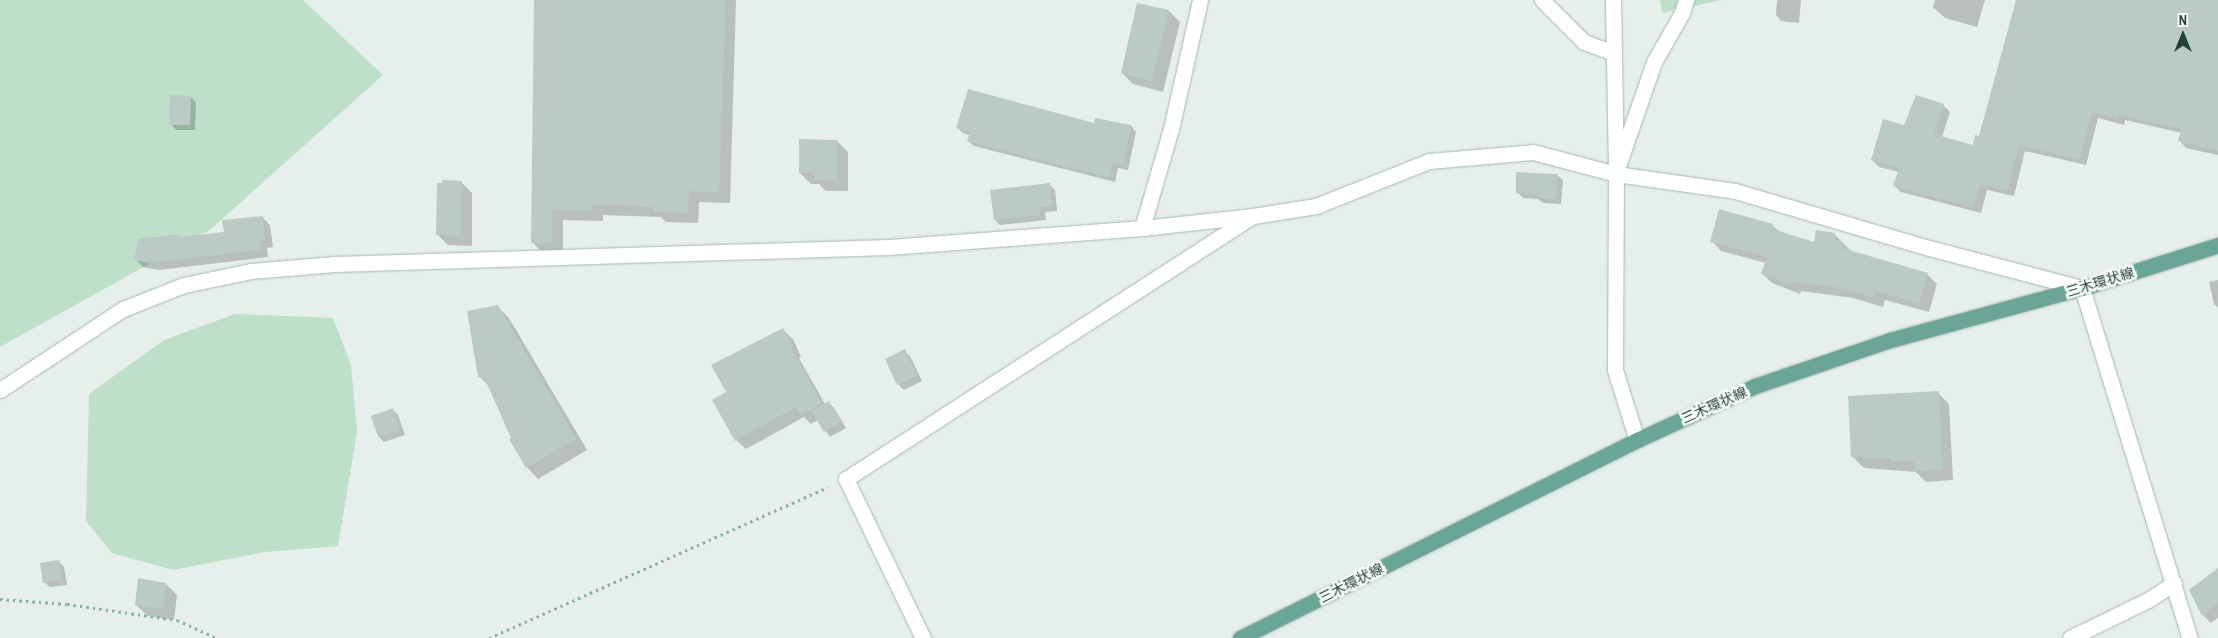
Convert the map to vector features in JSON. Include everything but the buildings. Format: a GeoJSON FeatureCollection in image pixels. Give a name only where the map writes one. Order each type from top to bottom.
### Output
{"type":"FeatureCollection","features":[{"type":"Feature","properties":{"kind":"main road","name":"三木環状線"},"geometry":{"type":"LineString","coordinates":[[1240,638],[1637,440],[1755,386],[1890,340],[2082,288],[2218,245]]}},
{"type":"Feature","properties":{"kind":"street"},"geometry":{"type":"LineString","coordinates":[[1142,228],[1171,129],[1200,0]]}},
{"type":"Feature","properties":{"kind":"street"},"geometry":{"type":"LineString","coordinates":[[1542,0],[1584,42],[1614,53]]}},
{"type":"Feature","properties":{"kind":"street"},"geometry":{"type":"LineString","coordinates":[[1613,0],[1616,174],[1615,370],[1637,440]]}},
{"type":"Feature","properties":{"kind":"street"},"geometry":{"type":"LineString","coordinates":[[1616,174],[1654,62],[1682,13],[1686,0]]}},
{"type":"Feature","properties":{"kind":"street"},"geometry":{"type":"LineString","coordinates":[[0,390],[123,310],[184,285],[251,271],[335,264],[889,247],[1142,228],[1253,216],[1316,206],[1428,161],[1533,152],[1616,174],[1735,191],[1929,248],[2082,288],[2190,638]]}},
{"type":"Feature","properties":{"kind":"street"},"geometry":{"type":"LineString","coordinates":[[922,638],[846,479],[1253,216]]}},
{"type":"Feature","properties":{"kind":"street"},"geometry":{"type":"LineString","coordinates":[[2070,638],[2148,600],[2174,583]]}},
{"type":"Feature","properties":{"kind":"path"},"geometry":{"type":"LineString","coordinates":[[489,638],[846,479]]}},
{"type":"Feature","properties":{"kind":"path"},"geometry":{"type":"LineString","coordinates":[[0,599],[67,604],[177,620],[217,638]]}},
{"type":"Feature","properties":{"kind":"green space"},"geometry":{"type":"Polygon","coordinates":[[[0,0],[303,0],[383,75],[210,230],[0,347],[0,0]]]}},
{"type":"Feature","properties":{"kind":"green space"},"geometry":{"type":"Polygon","coordinates":[[[1660,0],[1722,0],[1662,13],[1660,0]]]}},
{"type":"Feature","properties":{"kind":"green space"},"geometry":{"type":"Polygon","coordinates":[[[235,314],[333,318],[351,365],[357,432],[338,546],[265,552],[173,570],[112,553],[86,521],[89,394],[164,340],[235,314]]]}}]}
